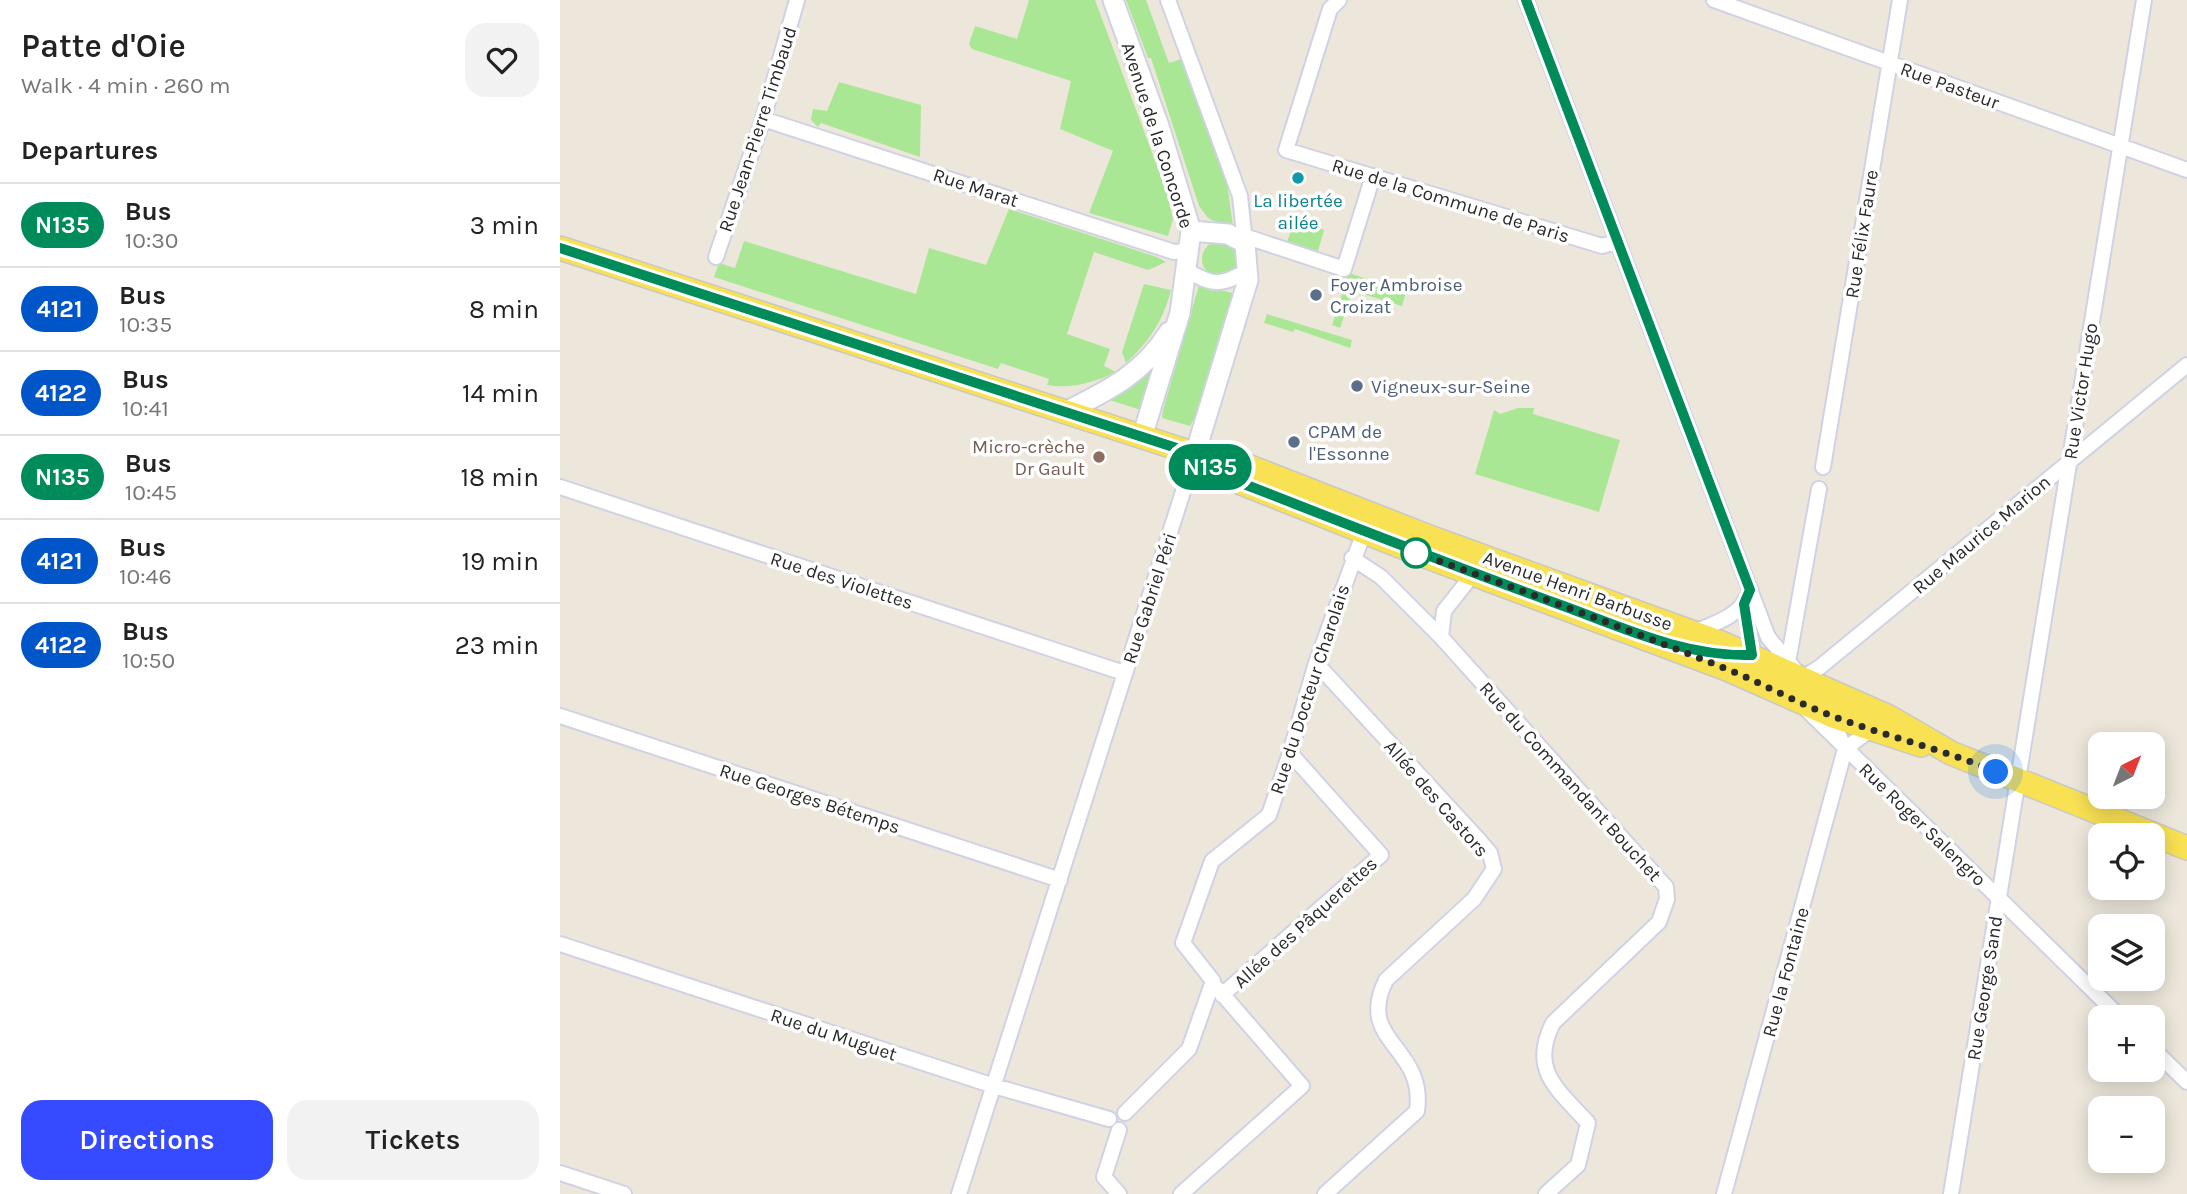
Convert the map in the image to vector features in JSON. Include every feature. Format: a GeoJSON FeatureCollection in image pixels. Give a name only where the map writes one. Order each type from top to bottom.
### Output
{"type":"FeatureCollection","features":[{"type":"Feature","properties":{"kind":"main road","name":"Avenue Henri Barbusse"},"geometry":{"type":"LineString","coordinates":[[560,248],[1195,454],[1227,458],[1432,538],[1752,655],[1889,717],[1951,753],[2187,848]]}},
{"type":"Feature","properties":{"kind":"main road","name":"Avenue Henri Barbusse"},"geometry":{"type":"LineString","coordinates":[[1195,454],[1221,475],[1364,532],[1659,643],[1870,730],[1951,753]]}},
{"type":"Feature","properties":{"kind":"street","name":"Rue Jean-Pierre Timbaud"},"geometry":{"type":"LineString","coordinates":[[716,257],[763,119],[797,0]]}},
{"type":"Feature","properties":{"kind":"street","name":"Avenue de la Concorde"},"geometry":{"type":"LineString","coordinates":[[1113,0],[1159,126],[1191,231],[1180,313],[1142,437]]}},
{"type":"Feature","properties":{"kind":"street","name":"Rue Gabriel Péri"},"geometry":{"type":"LineString","coordinates":[[959,1194],[1248,280],[1240,196],[1168,0]]}},
{"type":"Feature","properties":{"kind":"street","name":"Rue Roger Salengro"},"geometry":{"type":"LineString","coordinates":[[1526,0],[1768,637],[1833,716],[1845,749]]}},
{"type":"Feature","properties":{"kind":"street","name":"Rue Pasteur"},"geometry":{"type":"LineString","coordinates":[[1714,0],[2187,170]]}},
{"type":"Feature","properties":{"kind":"street","name":"Rue Félix Faure"},"geometry":{"type":"LineString","coordinates":[[1823,467],[1900,0]]}},
{"type":"Feature","properties":{"kind":"street","name":"Rue Victor Hugo"},"geometry":{"type":"LineString","coordinates":[[2018,782],[2144,0]]}},
{"type":"Feature","properties":{"kind":"street","name":"Rue de la Commune de Paris"},"geometry":{"type":"LineString","coordinates":[[1331,3],[1286,150],[1602,246],[1616,242]]}},
{"type":"Feature","properties":{"kind":"street","name":"Rue Marat"},"geometry":{"type":"LineString","coordinates":[[763,119],[1174,252],[1188,260]]}},
{"type":"Feature","properties":{"kind":"street"},"geometry":{"type":"LineString","coordinates":[[1191,231],[1228,234],[1344,269],[1373,176]]}},
{"type":"Feature","properties":{"kind":"street"},"geometry":{"type":"LineString","coordinates":[[1188,260],[1207,282],[1225,283],[1247,271]]}},
{"type":"Feature","properties":{"kind":"street","name":"Avenue de la Concorde"},"geometry":{"type":"LineString","coordinates":[[1065,412],[1117,386],[1140,369],[1159,348],[1180,313]]}},
{"type":"Feature","properties":{"kind":"street","name":"Rue Maurice Marion"},"geometry":{"type":"LineString","coordinates":[[1768,688],[1804,679],[2187,365]]}},
{"type":"Feature","properties":{"kind":"street","name":"Rue des Violettes"},"geometry":{"type":"LineString","coordinates":[[560,487],[1124,673]]}},
{"type":"Feature","properties":{"kind":"street"},"geometry":{"type":"LineString","coordinates":[[1788,662],[1819,489]]}},
{"type":"Feature","properties":{"kind":"street","name":"Rue du Docteur Charolais"},"geometry":{"type":"LineString","coordinates":[[1213,981],[1183,943],[1212,861],[1269,815],[1316,663],[1352,558],[1364,532]]}},
{"type":"Feature","properties":{"kind":"street"},"geometry":{"type":"LineString","coordinates":[[1352,558],[1381,577],[1441,637]]}},
{"type":"Feature","properties":{"kind":"street"},"geometry":{"type":"LineString","coordinates":[[1441,637],[1444,611],[1474,573]]}},
{"type":"Feature","properties":{"kind":"street"},"geometry":{"type":"LineString","coordinates":[[1694,632],[1719,622],[1744,604],[1750,590]]}},
{"type":"Feature","properties":{"kind":"street"},"geometry":{"type":"LineString","coordinates":[[1744,604],[1752,655],[1768,688]]}},
{"type":"Feature","properties":{"kind":"street","name":"Rue du Commandant Bouchet"},"geometry":{"type":"LineString","coordinates":[[1441,637],[1666,887],[1667,899],[1659,922],[1553,1023],[1546,1037],[1544,1066],[1551,1081],[1588,1123],[1578,1166],[1545,1194]]}},
{"type":"Feature","properties":{"kind":"street"},"geometry":{"type":"LineString","coordinates":[[1659,643],[1722,656],[1752,655],[1768,637]]}},
{"type":"Feature","properties":{"kind":"street","name":"Allée des Castors"},"geometry":{"type":"LineString","coordinates":[[1316,663],[1479,839],[1490,853],[1494,869],[1474,900],[1386,980],[1379,995],[1376,1012],[1383,1030],[1415,1074],[1420,1092],[1417,1111],[1325,1194]]}},
{"type":"Feature","properties":{"kind":"street","name":"Rue Roger Salengro"},"geometry":{"type":"LineString","coordinates":[[1799,702],[2108,1005]]}},
{"type":"Feature","properties":{"kind":"street","name":"Rue Georges Bétemps"},"geometry":{"type":"LineString","coordinates":[[560,716],[1060,880]]}},
{"type":"Feature","properties":{"kind":"street","name":"Rue Roger Salengro"},"geometry":{"type":"LineString","coordinates":[[1845,749],[1870,730]]}},
{"type":"Feature","properties":{"kind":"street","name":"Rue la Fontaine"},"geometry":{"type":"LineString","coordinates":[[1724,1194],[1845,749]]}},
{"type":"Feature","properties":{"kind":"street","name":"Allée des Pâquerettes"},"geometry":{"type":"LineString","coordinates":[[1222,995],[1381,855],[1290,753]]}},
{"type":"Feature","properties":{"kind":"street","name":"Rue George Sand"},"geometry":{"type":"LineString","coordinates":[[1951,1194],[2018,782]]}},
{"type":"Feature","properties":{"kind":"street","name":"Rue du Muguet"},"geometry":{"type":"LineString","coordinates":[[560,944],[1114,1124]]}},
{"type":"Feature","properties":{"kind":"street"},"geometry":{"type":"LineString","coordinates":[[1181,1194],[1301,1086],[1213,981]]}},
{"type":"Feature","properties":{"kind":"street"},"geometry":{"type":"LineString","coordinates":[[1119,1194],[1104,1177],[1114,1124],[1127,1125],[1125,1113],[1189,1049],[1213,981]]}},
{"type":"Feature","properties":{"kind":"street"},"geometry":{"type":"LineString","coordinates":[[2165,1061],[2187,1082]]}},
{"type":"Feature","properties":{"kind":"street"},"geometry":{"type":"LineString","coordinates":[[560,1173],[624,1194]]}},
{"type":"Feature","properties":{"kind":"green space"},"geometry":{"type":"Polygon","coordinates":[[[1029,0],[1095,0],[1166,190],[1173,219],[1168,236],[1089,213],[1113,151],[1060,129],[1071,81],[972,49],[969,44],[975,26],[1017,39],[1029,0]]]}},
{"type":"Feature","properties":{"kind":"green space"},"geometry":{"type":"Polygon","coordinates":[[[1126,0],[1146,0],[1169,63],[1181,59],[1226,176],[1233,226],[1227,228],[1208,218],[1199,206],[1151,58],[1148,58],[1126,0]]]}},
{"type":"Feature","properties":{"kind":"green space"},"geometry":{"type":"Polygon","coordinates":[[[839,82],[921,105],[920,157],[821,123],[818,127],[811,120],[813,109],[827,111],[839,82]]]}},
{"type":"Feature","properties":{"kind":"green space"},"geometry":{"type":"Polygon","coordinates":[[[1009,209],[1166,262],[1148,270],[1094,252],[1067,334],[1110,349],[1104,366],[1116,372],[1082,384],[1047,385],[1049,379],[1001,363],[998,369],[714,277],[719,263],[735,268],[744,241],[916,294],[929,248],[986,265],[1009,209]]]}},
{"type":"Feature","properties":{"kind":"green space"},"geometry":{"type":"Polygon","coordinates":[[[1294,220],[1324,230],[1318,251],[1287,243],[1294,220]]]}},
{"type":"Feature","properties":{"kind":"green space"},"geometry":{"type":"Polygon","coordinates":[[[1220,241],[1233,246],[1238,259],[1233,272],[1220,277],[1207,272],[1202,259],[1207,246],[1220,241]]]}},
{"type":"Feature","properties":{"kind":"green space"},"geometry":{"type":"Polygon","coordinates":[[[1349,273],[1406,292],[1402,306],[1353,291],[1340,328],[1332,325],[1349,273]]]}},
{"type":"Feature","properties":{"kind":"green space"},"geometry":{"type":"Polygon","coordinates":[[[1144,284],[1171,290],[1164,312],[1154,330],[1126,363],[1122,352],[1144,284]]]}},
{"type":"Feature","properties":{"kind":"green space"},"geometry":{"type":"Polygon","coordinates":[[[1199,285],[1233,293],[1190,426],[1162,418],[1199,285]]]}},
{"type":"Feature","properties":{"kind":"green space"},"geometry":{"type":"Polygon","coordinates":[[[1267,314],[1352,340],[1350,348],[1295,329],[1293,332],[1264,323],[1267,314]]]}},
{"type":"Feature","properties":{"kind":"green space"},"geometry":{"type":"Polygon","coordinates":[[[1155,364],[1141,410],[1106,399],[1155,364]]]}},
{"type":"Feature","properties":{"kind":"green space"},"geometry":{"type":"Polygon","coordinates":[[[1518,408],[1534,408],[1533,414],[1620,440],[1599,512],[1475,474],[1494,410],[1500,414],[1518,408]]]}},
{"type":"Feature","properties":{"kind":"bus line","name":"N135"},"geometry":{"type":"LineString","coordinates":[[560,248],[1195,454],[1221,475],[1424,556],[1659,643],[1722,656],[1752,655],[1744,604],[1750,590],[1526,0]]}},
{"type":"Feature","properties":{"kind":"place","name":"La libertée ailée"},"geometry":{"type":"Point","coordinates":[1298,178]}},
{"type":"Feature","properties":{"kind":"place","name":"Foyer Ambroise Croizat"},"geometry":{"type":"Point","coordinates":[1316,295]}},
{"type":"Feature","properties":{"kind":"place","name":"Vigneux-sur-Seine"},"geometry":{"type":"Point","coordinates":[1357,386]}},
{"type":"Feature","properties":{"kind":"place","name":"CPAM de l'Essonne"},"geometry":{"type":"Point","coordinates":[1294,442]}},
{"type":"Feature","properties":{"kind":"place","name":"Micro-crèche Dr Gault"},"geometry":{"type":"Point","coordinates":[1099,457]}},
{"type":"Feature","properties":{"kind":"route"},"geometry":{"type":"LineString","coordinates":[[1416,553],[1727,669],[1833,716],[1881,734],[1951,753],[1996,772]]}}]}
